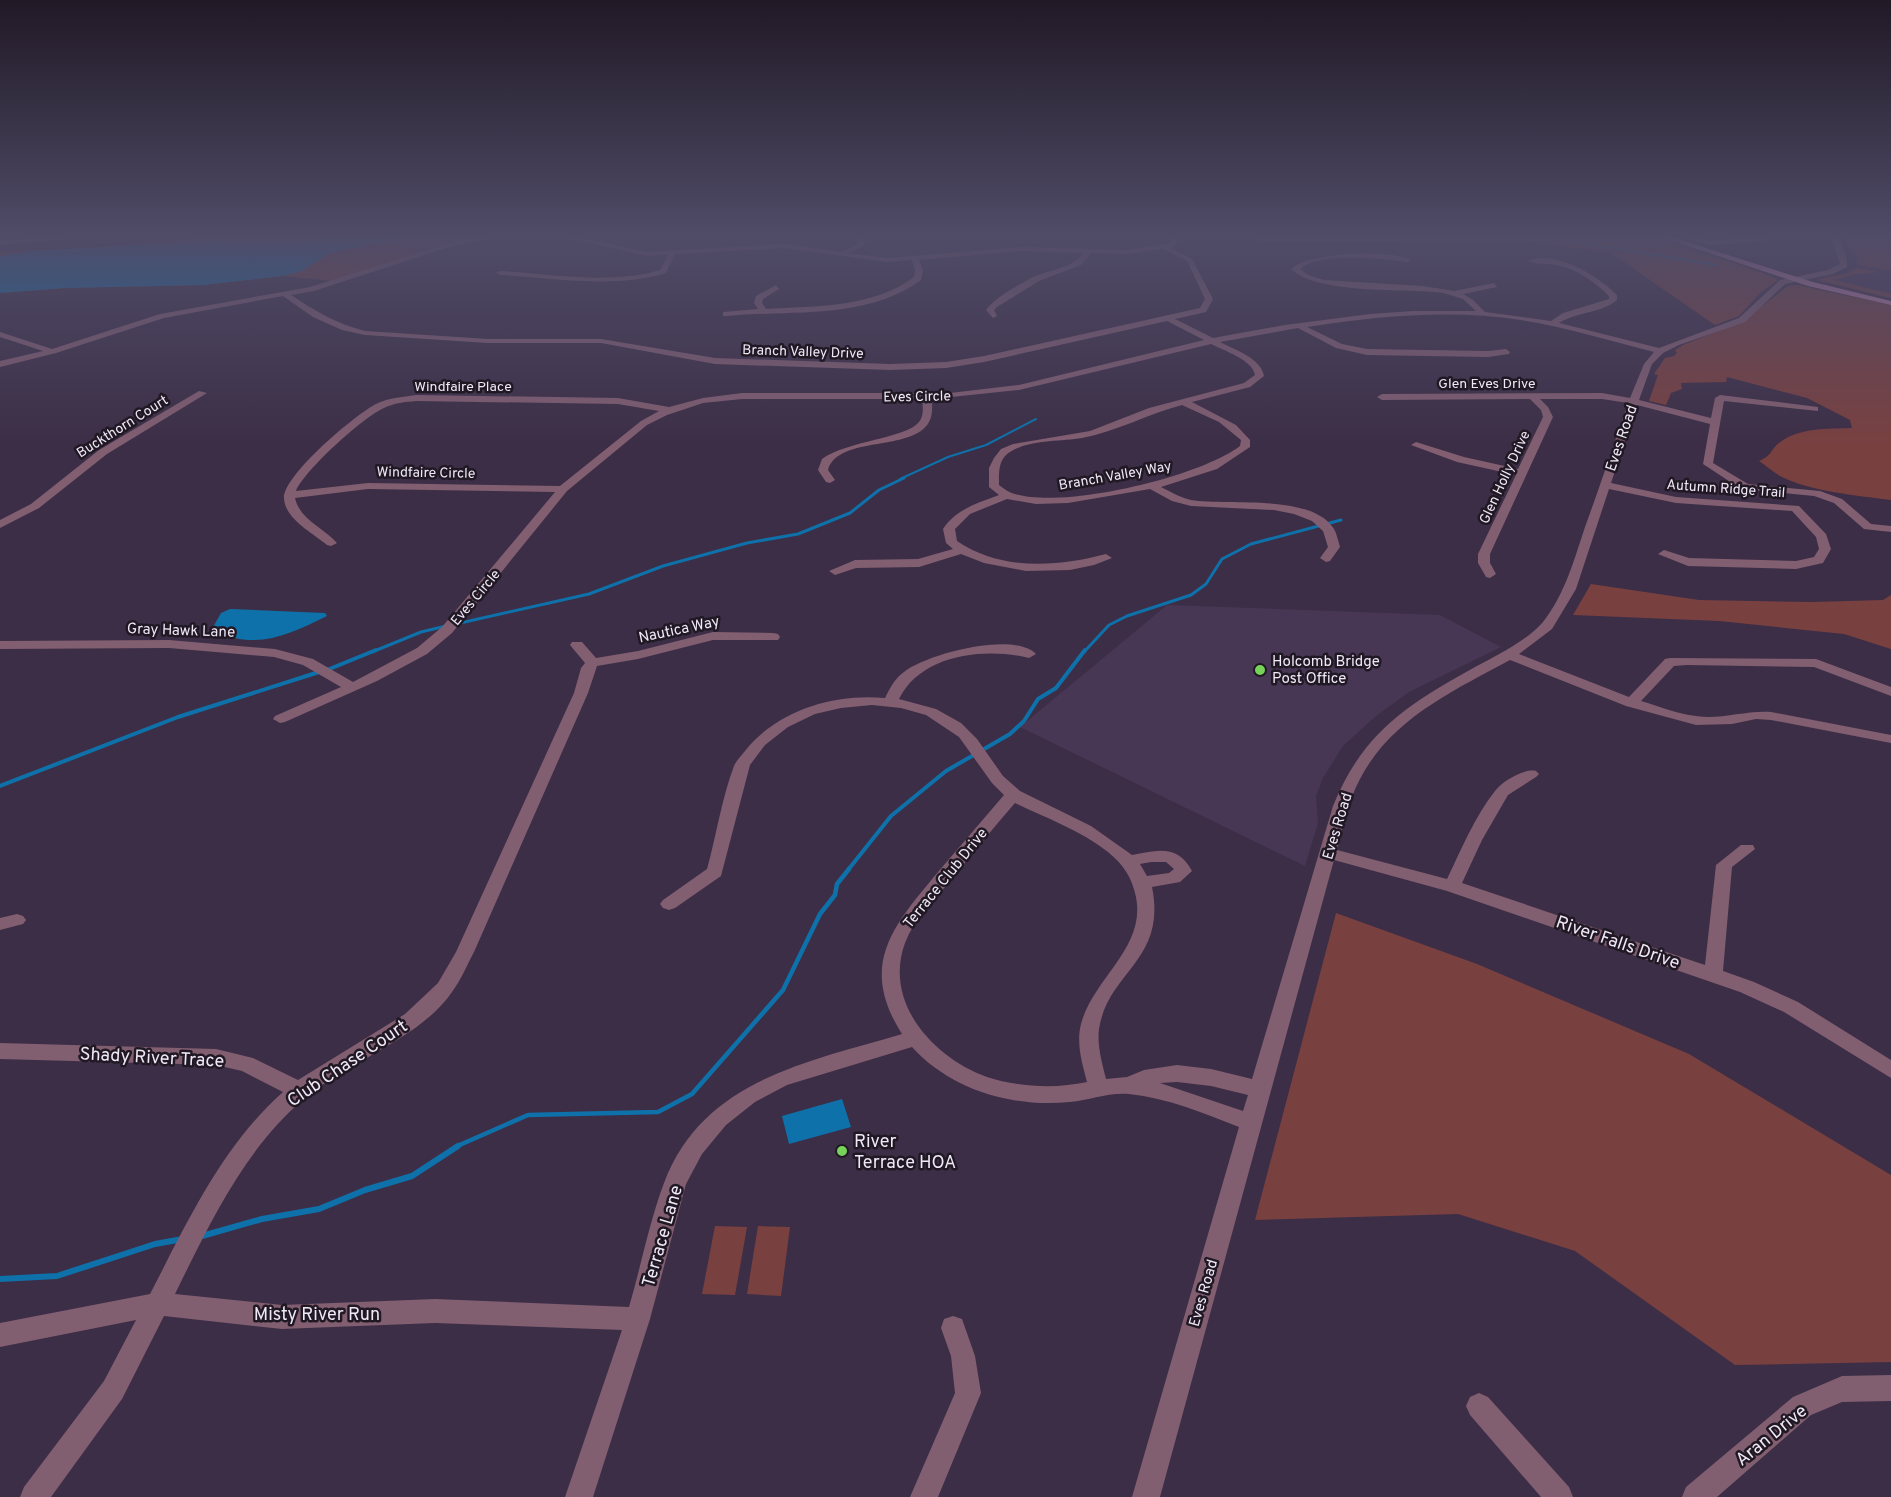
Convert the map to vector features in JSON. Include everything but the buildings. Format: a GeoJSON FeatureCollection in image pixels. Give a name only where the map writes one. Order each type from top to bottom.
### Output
{"type":"FeatureCollection","features":[{"type":"Feature","properties":{"kind":"street"},"geometry":{"type":"LineString","coordinates":[[0,364],[53,351],[163,316],[225,305]]}},
{"type":"Feature","properties":{"kind":"street","name":"Branch Valley Drive"},"geometry":{"type":"LineString","coordinates":[[301,305],[316,315],[345,328],[365,333],[488,341],[601,341],[715,361],[890,367],[965,362],[1203,310],[1206,305]]}},
{"type":"Feature","properties":{"kind":"street"},"geometry":{"type":"LineString","coordinates":[[759,305],[763,310]]}},
{"type":"Feature","properties":{"kind":"street"},"geometry":{"type":"LineString","coordinates":[[726,314],[839,305]]}},
{"type":"Feature","properties":{"kind":"street"},"geometry":{"type":"LineString","coordinates":[[993,316],[990,310],[994,305]]}},
{"type":"Feature","properties":{"kind":"street"},"geometry":{"type":"LineString","coordinates":[[1475,305],[1483,314]]}},
{"type":"Feature","properties":{"kind":"street"},"geometry":{"type":"LineString","coordinates":[[1553,323],[1566,315],[1601,305]]}},
{"type":"Feature","properties":{"kind":"street"},"geometry":{"type":"LineString","coordinates":[[1660,351],[1742,320],[1760,305]]}},
{"type":"Feature","properties":{"kind":"street","name":"Eves Circle"},"geometry":{"type":"LineString","coordinates":[[280,719],[352,687],[422,651],[447,630],[563,489],[645,423],[669,410],[702,399],[733,396],[927,397],[973,394],[1017,388],[1133,358],[1211,342],[1300,326],[1369,317],[1483,314],[1553,323],[1660,351]]}},
{"type":"Feature","properties":{"kind":"street"},"geometry":{"type":"LineString","coordinates":[[1008,495],[994,486],[990,478],[997,459],[1008,450],[1026,444],[1093,432],[1139,414],[1247,385],[1260,376],[1259,370],[1250,361],[1168,318]]}},
{"type":"Feature","properties":{"kind":"street"},"geometry":{"type":"LineString","coordinates":[[1300,326],[1339,346],[1367,352],[1488,354],[1506,352]]}},
{"type":"Feature","properties":{"kind":"street"},"geometry":{"type":"LineString","coordinates":[[0,334],[53,351]]}},
{"type":"Feature","properties":{"kind":"street","name":"Eves Road"},"geometry":{"type":"LineString","coordinates":[[1146,1497],[1341,806],[1351,781],[1362,762],[1386,733],[1415,708],[1509,655],[1538,635],[1563,603],[1648,364],[1660,351]]}},
{"type":"Feature","properties":{"kind":"street","name":"Buckthorn Court"},"geometry":{"type":"LineString","coordinates":[[0,525],[35,506],[103,452],[202,393]]}},
{"type":"Feature","properties":{"kind":"street","name":"Glen Holly Drive"},"geometry":{"type":"LineString","coordinates":[[1490,574],[1484,563],[1484,554],[1548,417],[1545,409],[1532,396]]}},
{"type":"Feature","properties":{"kind":"street"},"geometry":{"type":"LineString","coordinates":[[830,480],[824,474],[823,468],[827,460],[836,453],[854,446],[904,435],[921,426],[926,418],[927,397]]}},
{"type":"Feature","properties":{"kind":"street","name":"Glen Eves Drive"},"geometry":{"type":"LineString","coordinates":[[1382,397],[1592,397],[1624,404],[1633,403],[1714,422]]}},
{"type":"Feature","properties":{"kind":"street","name":"Windfaire Place"},"geometry":{"type":"LineString","coordinates":[[290,495],[291,488],[300,477],[359,421],[373,409],[398,400],[439,398],[618,401],[669,410]]}},
{"type":"Feature","properties":{"kind":"street"},"geometry":{"type":"LineString","coordinates":[[1815,409],[1793,408],[1744,398],[1720,398],[1707,459],[1708,464],[1738,484],[1752,488],[1802,491],[1828,497],[1844,505],[1864,525],[1891,529]]}},
{"type":"Feature","properties":{"kind":"street","name":"Branch Valley Way"},"geometry":{"type":"LineString","coordinates":[[1008,495],[1030,501],[1057,502],[1153,486],[1203,470],[1240,451],[1247,443],[1246,436],[1238,429],[1183,402]]}},
{"type":"Feature","properties":{"kind":"street"},"geometry":{"type":"LineString","coordinates":[[1416,445],[1461,460],[1522,473]]}},
{"type":"Feature","properties":{"kind":"street","name":"Autumn Ridge Trail"},"geometry":{"type":"LineString","coordinates":[[1605,485],[1676,500],[1795,508],[1822,536],[1825,549],[1819,560],[1796,565],[1688,562],[1664,554]]}},
{"type":"Feature","properties":{"kind":"street","name":"Windfaire Circle"},"geometry":{"type":"LineString","coordinates":[[290,495],[368,486],[563,489]]}},
{"type":"Feature","properties":{"kind":"street"},"geometry":{"type":"LineString","coordinates":[[1153,486],[1170,496],[1192,503],[1272,506],[1304,513],[1318,521],[1330,532],[1334,547],[1326,558]]}},
{"type":"Feature","properties":{"kind":"street"},"geometry":{"type":"LineString","coordinates":[[290,495],[296,514],[330,543]]}},
{"type":"Feature","properties":{"kind":"street"},"geometry":{"type":"LineString","coordinates":[[1008,495],[966,512],[954,521],[949,529],[949,537],[960,550],[984,561],[1014,566],[1076,566],[1106,558]]}},
{"type":"Feature","properties":{"kind":"street"},"geometry":{"type":"LineString","coordinates":[[836,571],[855,564],[919,562],[960,550]]}},
{"type":"Feature","properties":{"kind":"street","name":"Nautica Way"},"geometry":{"type":"LineString","coordinates":[[593,663],[638,655],[714,636],[773,637]]}},
{"type":"Feature","properties":{"kind":"street","name":"Gray Hawk Lane"},"geometry":{"type":"LineString","coordinates":[[0,645],[169,644],[275,653],[308,662],[352,687]]}},
{"type":"Feature","properties":{"kind":"street"},"geometry":{"type":"LineString","coordinates":[[577,645],[593,663]]}},
{"type":"Feature","properties":{"kind":"street"},"geometry":{"type":"LineString","coordinates":[[890,703],[901,682],[908,675],[931,662],[973,652],[1002,649],[1017,649],[1029,654]]}},
{"type":"Feature","properties":{"kind":"street"},"geometry":{"type":"LineString","coordinates":[[1509,655],[1631,703],[1696,721],[1732,720],[1756,715],[1771,716],[1891,739]]}},
{"type":"Feature","properties":{"kind":"street"},"geometry":{"type":"LineString","coordinates":[[1631,703],[1670,662],[1687,661],[1816,663],[1891,692]]}},
{"type":"Feature","properties":{"kind":"street","name":"Club Chase Court"},"geometry":{"type":"LineString","coordinates":[[34,1497],[113,1390],[195,1230],[234,1163],[278,1109],[299,1090],[412,1020],[445,988],[470,941],[581,693],[588,668],[593,663]]}},
{"type":"Feature","properties":{"kind":"street"},"geometry":{"type":"LineString","coordinates":[[669,904],[716,872],[742,765],[763,736],[789,719],[819,708],[851,703],[890,703],[923,710],[956,726],[971,740],[994,774],[1013,795],[1090,833],[1128,861],[1142,883],[1147,909],[1143,936],[1132,958],[1101,997],[1091,1023],[1089,1053],[1099,1088]]}},
{"type":"Feature","properties":{"kind":"street"},"geometry":{"type":"LineString","coordinates":[[1452,886],[1474,840],[1502,792],[1531,774]]}},
{"type":"Feature","properties":{"kind":"street","name":"Terrace Club Drive"},"geometry":{"type":"LineString","coordinates":[[1013,795],[912,914],[898,937],[891,962],[891,987],[900,1014],[915,1038],[949,1067],[972,1080],[996,1088],[1049,1095],[1129,1086],[1185,1098],[1251,1122]]}},
{"type":"Feature","properties":{"kind":"street"},"geometry":{"type":"LineString","coordinates":[[1713,974],[1724,865],[1747,849]]}},
{"type":"Feature","properties":{"kind":"street","name":"River Falls Drive"},"geometry":{"type":"LineString","coordinates":[[1328,853],[1452,886],[1713,974],[1791,1007],[1891,1070]]}},
{"type":"Feature","properties":{"kind":"street"},"geometry":{"type":"LineString","coordinates":[[1128,861],[1162,855],[1173,857],[1181,863],[1183,871],[1174,878],[1142,883]]}},
{"type":"Feature","properties":{"kind":"street","name":"Terrace Lane"},"geometry":{"type":"LineString","coordinates":[[579,1497],[638,1319],[675,1183],[694,1147],[719,1119],[748,1096],[782,1078],[915,1038]]}},
{"type":"Feature","properties":{"kind":"street","name":"Shady River Trace"},"geometry":{"type":"LineString","coordinates":[[0,1051],[216,1057],[246,1064],[299,1090]]}},
{"type":"Feature","properties":{"kind":"street","name":"Terrace Club Drive"},"geometry":{"type":"LineString","coordinates":[[1129,1086],[1136,1081],[1170,1073],[1210,1077],[1261,1090]]}},
{"type":"Feature","properties":{"kind":"street","name":"Misty River Run"},"geometry":{"type":"LineString","coordinates":[[0,1335],[158,1304],[282,1317],[435,1311],[638,1319]]}},
{"type":"Feature","properties":{"kind":"street"},"geometry":{"type":"LineString","coordinates":[[924,1497],[968,1393],[963,1356],[953,1328]]}},
{"type":"Feature","properties":{"kind":"street","name":"Aran Drive"},"geometry":{"type":"LineString","coordinates":[[1696,1497],[1802,1406],[1842,1389],[1891,1388]]}},
{"type":"Feature","properties":{"kind":"street"},"geometry":{"type":"LineString","coordinates":[[1479,1406],[1559,1497]]}},
{"type":"Feature","properties":{"kind":"shaded area"},"geometry":{"type":"Polygon","coordinates":[[[1686,305],[1749,305],[1739,316],[1715,325],[1686,305]]]}},
{"type":"Feature","properties":{"kind":"shaded area"},"geometry":{"type":"Polygon","coordinates":[[[1763,305],[1891,305],[1891,500],[1806,486],[1776,474],[1759,461],[1767,457],[1779,443],[1796,434],[1814,430],[1852,428],[1850,420],[1807,398],[1727,377],[1726,382],[1681,383],[1682,389],[1671,393],[1666,405],[1649,401],[1658,375],[1654,374],[1665,358],[1674,356],[1677,353],[1675,350],[1683,345],[1741,322],[1763,305]]]}},
{"type":"Feature","properties":{"kind":"shaded area"},"geometry":{"type":"Polygon","coordinates":[[[1591,584],[1699,600],[1813,602],[1883,600],[1891,595],[1891,649],[1844,634],[1719,621],[1573,615],[1591,584]]]}},
{"type":"Feature","properties":{"kind":"shaded area"},"geometry":{"type":"Polygon","coordinates":[[[1167,605],[1440,615],[1501,647],[1409,692],[1376,716],[1343,746],[1323,778],[1316,796],[1318,823],[1305,866],[1020,727],[1167,605]]]}},
{"type":"Feature","properties":{"kind":"shaded area"},"geometry":{"type":"Polygon","coordinates":[[[1336,913],[1477,964],[1689,1054],[1891,1175],[1891,1362],[1735,1365],[1575,1251],[1458,1214],[1255,1220],[1336,913]]]}},
{"type":"Feature","properties":{"kind":"shaded area"},"geometry":{"type":"Polygon","coordinates":[[[715,1226],[747,1227],[735,1295],[702,1294],[715,1226]]]}},
{"type":"Feature","properties":{"kind":"shaded area"},"geometry":{"type":"Polygon","coordinates":[[[758,1226],[790,1227],[781,1296],[747,1294],[758,1226]]]}},
{"type":"Feature","properties":{"kind":"water"},"geometry":{"type":"Polygon","coordinates":[[[230,609],[325,613],[327,616],[285,635],[257,640],[242,639],[227,636],[212,629],[221,613],[230,609]]]}},
{"type":"Feature","properties":{"kind":"water"},"geometry":{"type":"Polygon","coordinates":[[[842,1099],[851,1127],[789,1144],[782,1116],[842,1099]]]}},
{"type":"Feature","properties":{"kind":"waterway"},"geometry":{"type":"LineString","coordinates":[[900,479],[948,457],[986,445],[1036,419]]}},
{"type":"Feature","properties":{"kind":"waterway"},"geometry":{"type":"LineString","coordinates":[[456,624],[589,594],[663,566],[747,543],[798,534],[850,513],[879,490],[904,478]]}},
{"type":"Feature","properties":{"kind":"waterway"},"geometry":{"type":"LineString","coordinates":[[1084,652],[1109,625],[1127,616],[1191,595],[1206,584],[1222,559],[1251,544],[1341,520]]}},
{"type":"Feature","properties":{"kind":"waterway"},"geometry":{"type":"LineString","coordinates":[[372,652],[421,632],[446,626]]}},
{"type":"Feature","properties":{"kind":"waterway"},"geometry":{"type":"LineString","coordinates":[[327,670],[376,650]]}},
{"type":"Feature","properties":{"kind":"waterway"},"geometry":{"type":"LineString","coordinates":[[848,870],[891,816],[946,771],[1010,734],[1024,721],[1038,699],[1056,688],[1085,650]]}},
{"type":"Feature","properties":{"kind":"waterway"},"geometry":{"type":"LineString","coordinates":[[0,786],[178,717],[319,672]]}},
{"type":"Feature","properties":{"kind":"waterway"},"geometry":{"type":"LineString","coordinates":[[455,1147],[528,1115],[658,1112],[692,1094],[783,990],[820,914],[835,895],[837,884],[849,869]]}},
{"type":"Feature","properties":{"kind":"waterway"},"geometry":{"type":"LineString","coordinates":[[202,1236],[262,1219],[319,1209],[365,1190],[412,1176],[458,1146]]}},
{"type":"Feature","properties":{"kind":"waterway"},"geometry":{"type":"LineString","coordinates":[[0,1279],[57,1276],[155,1244],[183,1239]]}},
{"type":"Feature","properties":{"kind":"place","name":"Holcomb Bridge Post Office"},"geometry":{"type":"Point","coordinates":[1260,670]}},
{"type":"Feature","properties":{"kind":"place","name":"River Terrace HOA"},"geometry":{"type":"Point","coordinates":[842,1151]}}]}
